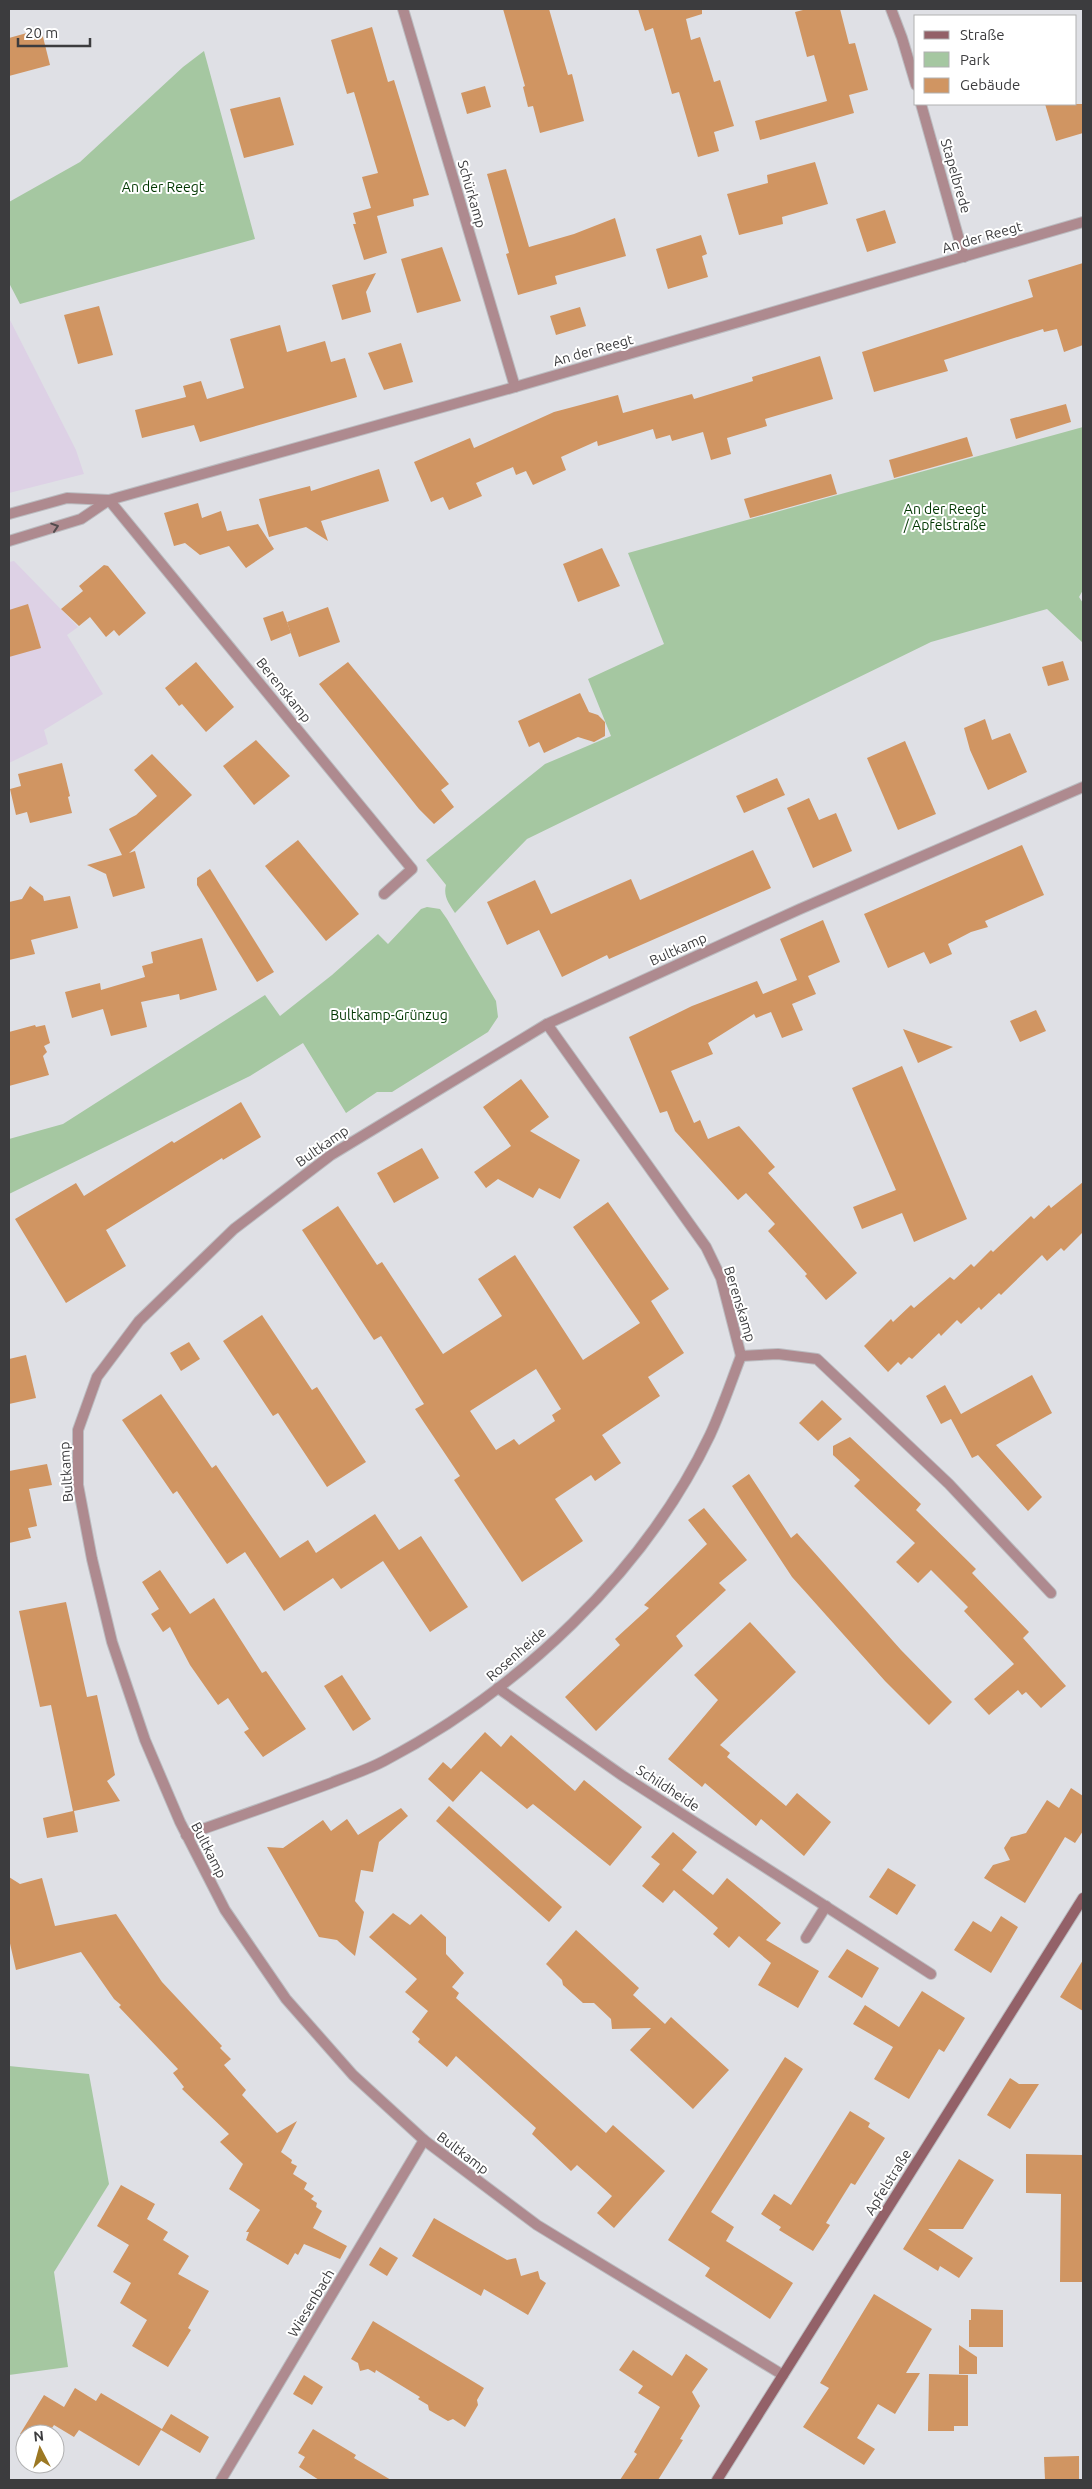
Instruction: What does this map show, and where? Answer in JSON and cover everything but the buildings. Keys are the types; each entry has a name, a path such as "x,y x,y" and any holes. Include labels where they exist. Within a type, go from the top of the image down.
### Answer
{"street":[{"name":"Schürkamp","path":"403,9 515,387"},
{"path":"891,9 914,78"},
{"name":"Stapelbrede","path":"921,105 964,257"},
{"name":"An der Reegt","path":"109,500 515,387 1083,222"},
{"path":"9,514 67,498 109,500"},
{"path":"9,541 81,518 109,500"},
{"name":"Berenskamp","path":"109,500 412,869 384,894"},
{"name":"Bultkamp","path":"783,2375 537,2225 424,2140 353,2075 286,1999 225,1910 186,1835 145,1740 112,1642 92,1559 78,1485 78,1430 97,1377 139,1321 234,1229 331,1155 547,1024 814,903 1083,787"},
{"name":"Berenskamp","path":"547,1024 706,1247 721,1278 741,1356 778,1354 817,1359 949,1484 1051,1593"},
{"name":"Rosenheide","path":"186,1835 312,1790 383,1761 439,1728 498,1688 538,1655 606,1590 657,1524 710,1436 741,1356"},
{"name":"Schildheide","path":"498,1688 623,1776 931,1974"},
{"name":"Apfelstraße","path":"717,2480 1083,1898"},
{"path":"806,1938 826,1906"},
{"name":"Wiesenbach","path":"221,2480 424,2140"}],"shaded area":[{"path":"9,318 76,450 84,474 9,493"},
{"path":"14,561 78,627 67,635 103,694 44,730 48,744 9,763 9,562"}],"green space":[{"name":"An der Reegt","path":"204,51 255,239 20,304 9,283 9,202 80,162 183,67"},
{"name":"An der Reegt / Apfelstraße","path":"1083,427 1083,590 1079,597 1083,603 1083,643 1047,609 931,642 527,839 455,913 446,896 446,885 426,860 545,764 611,736 588,679 664,644 628,553"},
{"name":"Bultkamp-Grünzug","path":"427,907 440,909 496,1001 498,1017 488,1032 392,1092 377,1092 346,1113 303,1043 250,1076 9,1194 9,1139 63,1124 265,995 280,1016 332,975 378,934 388,944 421,909"},
{"path":"9,2066 89,2074 109,2184 54,2272 68,2367 9,2375"}]}
